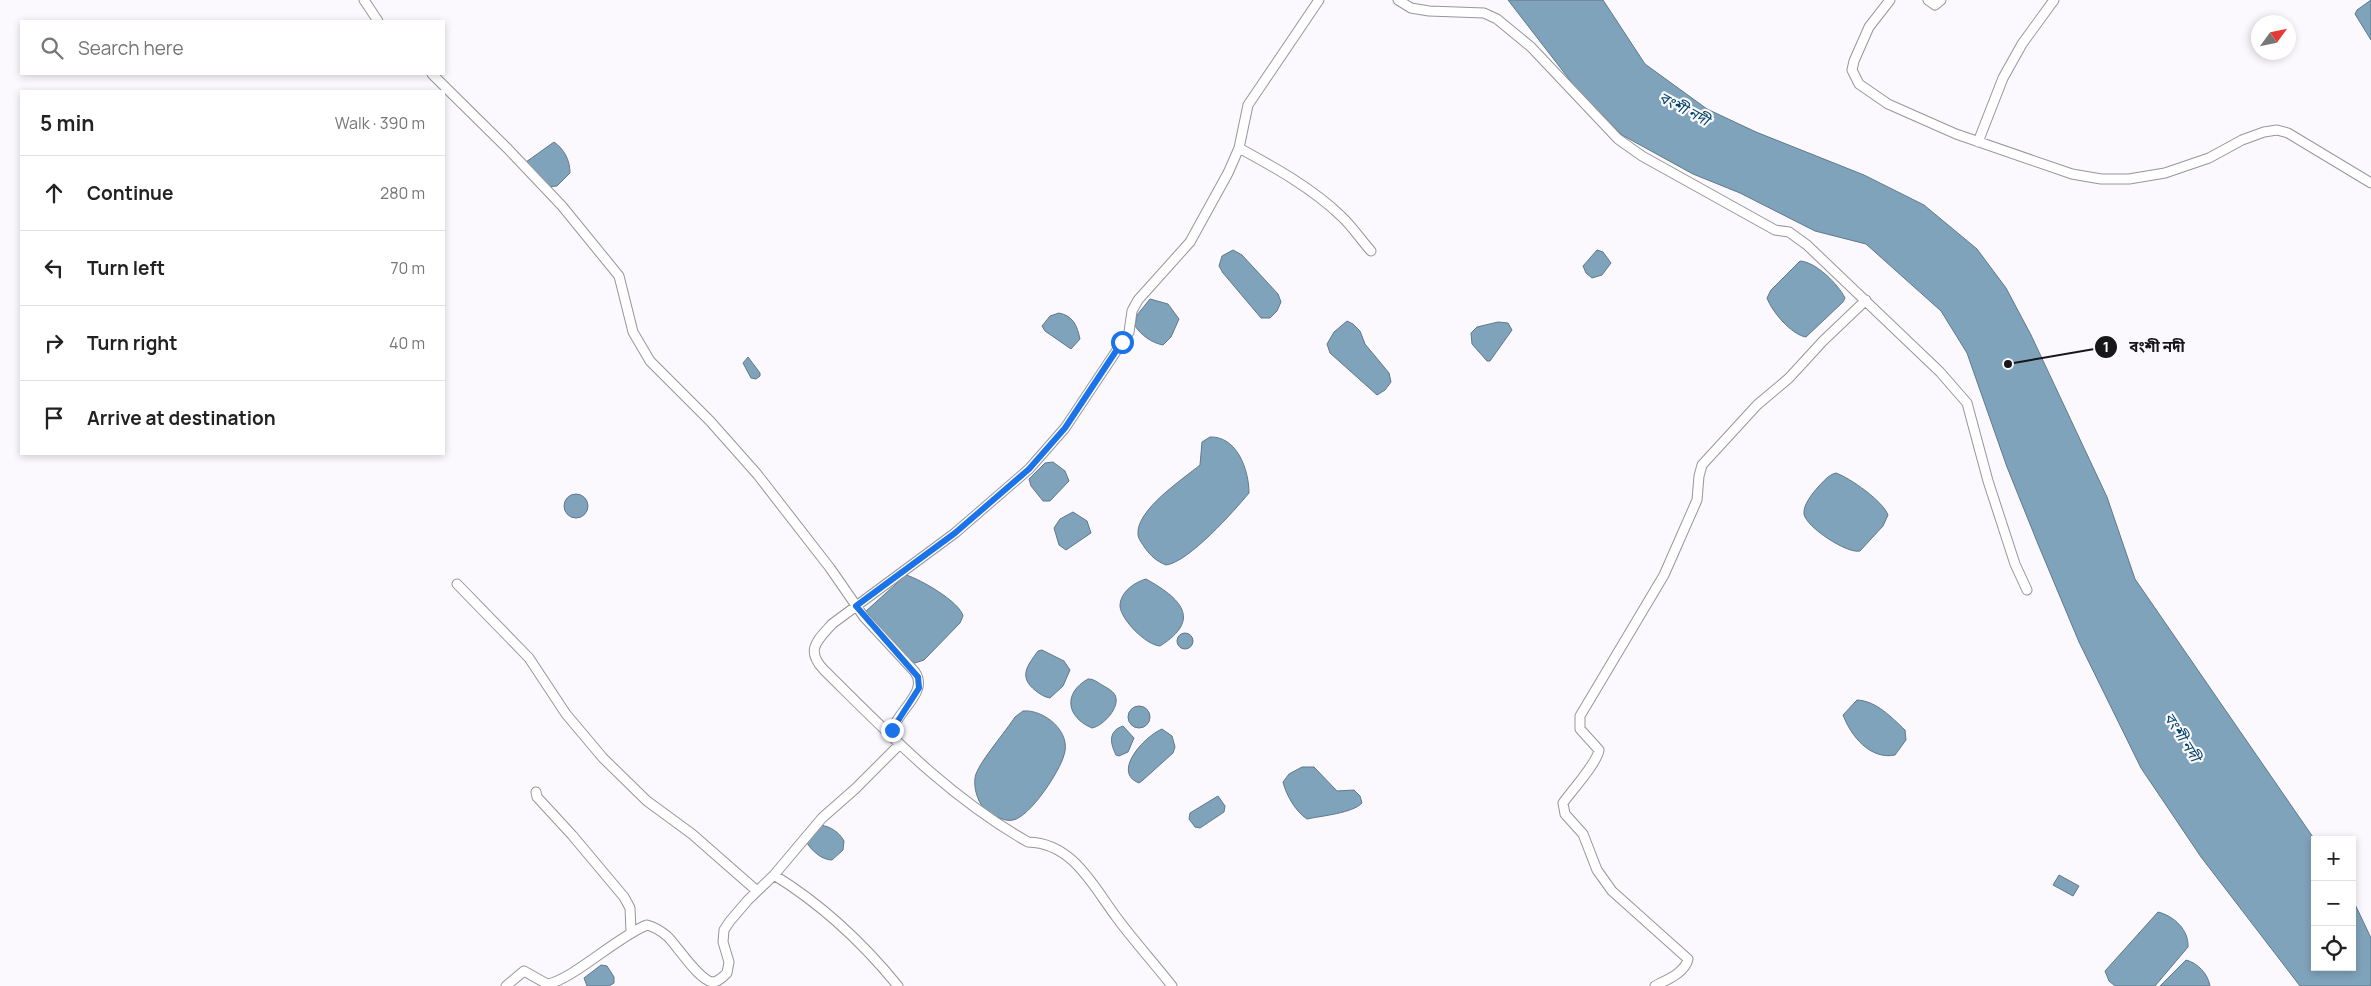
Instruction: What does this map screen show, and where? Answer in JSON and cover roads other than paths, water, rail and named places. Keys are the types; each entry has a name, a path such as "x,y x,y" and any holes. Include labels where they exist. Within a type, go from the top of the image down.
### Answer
{"street":[{"path":"364,0 377,20"},
{"path":"1172,986 1116,917 1086,874 1065,854 1043,844 1028,842 979,813 922,766 824,670 817,662 813,652 817,641 832,624 955,533 1029,469 1065,428 1129,332 1132,311 1138,300 1190,242 1228,174 1239,148 1248,105 1319,0"},
{"path":"1398,0 1411,8 1484,13 1497,19 1531,46 1618,139 1642,156 1775,230 1789,232 1807,245 1866,300 1940,372 1967,403 1988,481 2015,564 2027,590"},
{"path":"1890,0 1869,27 1854,61 1852,70 1858,84 1888,104 1956,134 2072,174 2101,179 2130,179 2165,173 2209,158 2242,140 2264,132 2278,130 2371,183"},
{"path":"1928,0 1935,5 1941,0"},
{"path":"1978,142 2004,78 2022,44 2054,0"},
{"path":"433,75 508,149 562,206 619,276 632,332 650,361 710,421 757,474 830,568 856,606 918,677 919,688 894,725 892,736"},
{"path":"1239,148 1305,187 1342,216 1370,251"},
{"path":"1655,986 1680,972 1688,959 1612,891 1597,870 1583,834 1565,814 1563,803 1581,777 1598,760 1599,750 1580,729 1580,716 1664,575 1697,500 1702,465 1757,405 1789,378 1822,341 1866,300"},
{"path":"457,584 529,658 566,714 603,758 647,801 692,834 757,891"},
{"path":"506,986 524,971 527,971 545,984 558,981 632,931 647,925 657,928 669,938 708,983 715,982 727,973 729,962 723,942 724,930 822,818 855,789 900,744"},
{"path":"536,792 537,797 624,897 630,908 632,931"},
{"path":"774,875 803,894 854,938 898,986"}],"water":[{"path":"1508,0 1603,0 1645,64 1707,109 1756,132 1864,175 1924,205 1977,249 2006,288 2031,335 2107,497 2135,579 2312,836 2311,971 2356,971 2356,906 2371,938 2371,986 2300,986 2201,857 2141,768 2079,642 2007,467 1967,353 1941,311 1866,244 1815,231 1740,193 1693,174 1622,135 1576,88"},
{"path":"2371,0 2371,40 2355,14 2357,10"},
{"path":"554,142 566,155 570,173 557,186 547,187 527,166 526,162"},
{"path":"1233,250 1242,255 1278,294 1281,302 1277,311 1270,318 1261,318 1219,266 1222,256"},
{"path":"1597,250 1603,252 1611,263 1602,275 1592,278 1586,273 1583,266"},
{"path":"1800,261 1819,269 1837,286 1845,298 1806,337 1795,332 1783,322 1773,310 1767,298 1771,290"},
{"path":"1150,299 1168,304 1179,319 1171,337 1163,345 1147,338 1135,326 1137,315"},
{"path":"1059,313 1068,316 1074,322 1077,329 1080,339 1071,349 1045,331 1042,326 1050,316"},
{"path":"1347,321 1360,331 1365,344 1389,373 1391,382 1385,390 1377,395 1330,353 1327,344 1334,332"},
{"path":"1498,322 1508,323 1512,330 1490,361 1487,361 1472,344 1471,333 1477,327"},
{"path":"748,357 760,373 760,376 756,379 751,378 743,363"},
{"path":"1210,437 1219,438 1227,442 1240,456 1247,474 1249,493 1198,546 1176,562 1166,565 1154,558 1141,543 1138,536 1139,525 1152,505 1200,465 1202,442"},
{"path":"1053,462 1065,471 1069,481 1050,501 1043,501 1031,486 1029,479 1045,463"},
{"path":"1836,473 1849,480 1880,503 1888,515 1883,526 1860,551 1854,551 1837,544 1812,526 1804,514 1806,503 1813,493 1826,478"},
{"path":"576,494 584,498 588,506 584,514 576,518 568,514 564,506 568,498"},
{"path":"1073,512 1087,521 1091,533 1066,550 1059,545 1054,528 1060,519"},
{"path":"906,575 929,586 947,598 955,604 963,616 960,623 924,660 915,663 908,659 870,618 866,611"},
{"path":"1146,579 1169,594 1177,601 1182,610 1181,627 1160,646 1154,645 1141,637 1129,625 1121,612 1121,601 1125,592"},
{"path":"1182,633 1188,633 1193,638 1191,647 1182,649 1177,644 1177,638"},
{"path":"1042,650 1064,661 1070,670 1063,686 1050,698 1030,686 1026,676 1026,671 1031,662 1038,651"},
{"path":"1088,679 1111,690 1116,700 1113,710 1106,720 1092,728 1077,718 1071,705 1074,691"},
{"path":"1857,700 1871,703 1878,707 1905,730 1906,740 1895,755 1877,754 1863,745 1851,731 1843,715"},
{"path":"1139,706 1147,709 1150,717 1147,725 1139,728 1131,725 1128,717 1131,709"},
{"path":"1023,711 1031,711 1047,718 1060,730 1064,738 1064,755 1051,782 1036,802 1020,817 1007,820 997,817 984,809 977,795 975,779 979,768 988,754 1015,717"},
{"path":"1123,726 1134,738 1128,752 1119,756 1114,751 1112,738 1115,731"},
{"path":"1162,729 1172,736 1175,747 1173,753 1139,783 1131,778 1128,771 1129,763 1140,746"},
{"path":"1302,767 1314,767 1337,791 1354,790 1360,796 1362,803 1344,812 1307,819 1292,803 1283,782 1289,774"},
{"path":"1218,796 1225,806 1224,812 1200,828 1195,827 1189,819 1190,813"},
{"path":"821,825 834,830 844,841 843,850 832,860 818,854 807,843"},
{"path":"2059,875 2079,886 2073,896 2053,885"},
{"path":"2158,912 2175,920 2186,935 2188,947 2155,986 2115,986 2109,981 2105,971"},
{"path":"2186,960 2202,970 2210,986 2160,986"},
{"path":"601,965 607,966 614,977 614,983 609,986 587,986 584,978"}],"place":[{"name":"বংশী নদী","path":"2008,364"}]}
